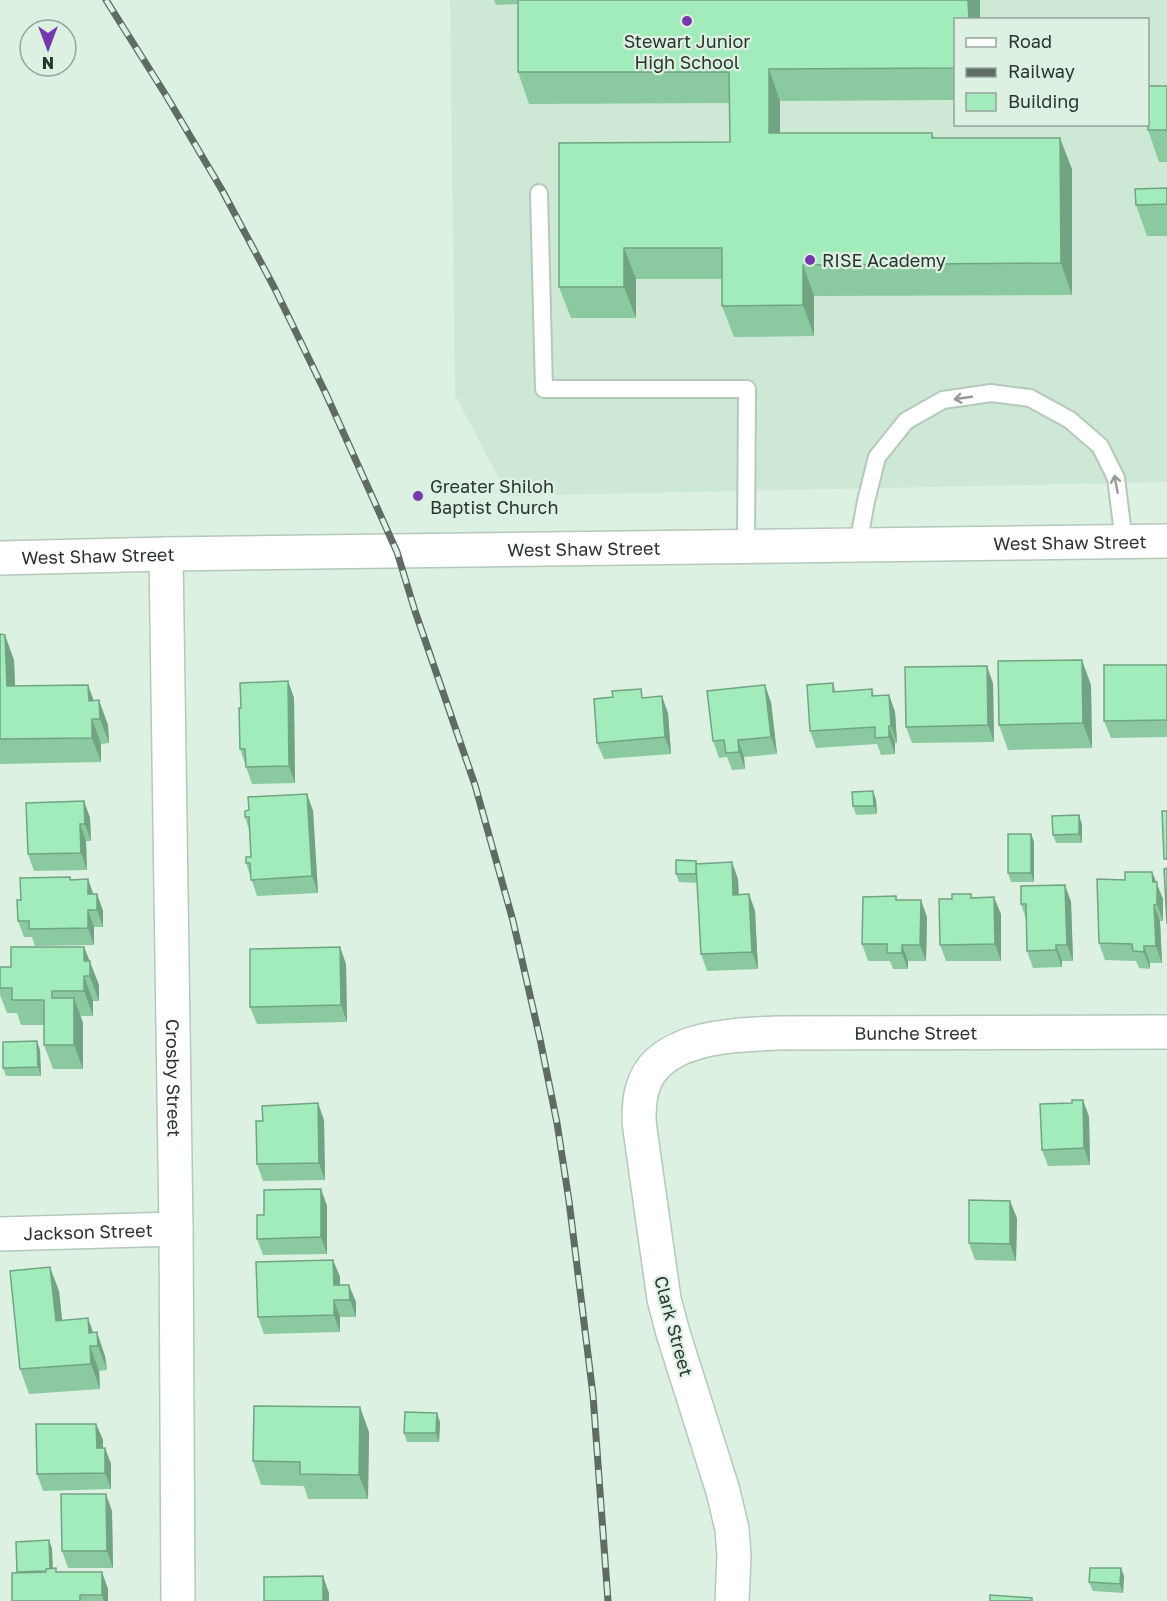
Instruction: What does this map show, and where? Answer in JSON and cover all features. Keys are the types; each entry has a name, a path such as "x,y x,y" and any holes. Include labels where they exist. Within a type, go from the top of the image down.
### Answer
{"street":[{"name":"West Shaw Street","path":"0,558 1167,541"},
{"name":"Crosby Street","path":"166,554 176,1229 178,1601"},
{"name":"Bunche Street","path":"669,1055 687,1045 708,1039 778,1033 1167,1032"},
{"name":"Clark Street","path":"669,1055 652,1069 642,1088 639,1122 664,1299 723,1491 732,1529 734,1556 732,1601"},
{"name":"Jackson Street","path":"0,1234 176,1229"}],"lane":[{"path":"539,193 544,389 747,389 746,547"},
{"path":"858,545 877,457 906,421 943,400 991,393 1030,398 1070,420 1100,446 1116,478 1124,542"}],"shaded area":[{"name":"RISE Academy","path":"450,0 1167,0 1167,482 508,496 455,395"}],"building":[{"path":"518,0 968,0 969,18 954,18 954,68 769,69 769,133 932,133 932,138 1060,138 1061,263 803,265 803,305 722,306 722,248 624,248 624,287 559,287 559,143 730,142 729,72 518,72"},
{"path":"1149,86 1167,86 1167,130 1148,130"},
{"path":"1167,188 1167,204 1136,205 1135,189"},
{"path":"0,634 5,635 7,686 88,685 89,701 99,700 100,719 92,719 92,738 0,739"},
{"path":"1082,660 1083,723 999,725 998,661"},
{"path":"1104,665 1167,665 1167,720 1104,721"},
{"path":"987,666 988,725 906,727 905,667"},
{"path":"288,681 289,766 246,767 245,749 240,749 240,683"},
{"path":"833,683 833,692 872,689 872,696 889,695 891,726 889,726 889,737 875,738 875,727 810,731 807,685"},
{"path":"765,685 771,737 738,740 739,752 726,753 724,740 713,741 707,691"},
{"path":"641,689 642,698 662,696 665,737 597,743 594,699 613,697 612,691"},
{"path":"873,791 874,806 853,806 852,792"},
{"path":"307,794 312,876 251,880 250,863 246,863 246,857 251,857 249,817 245,817 245,811 249,810 248,797"},
{"path":"84,801 85,824 80,824 81,853 28,854 26,803"},
{"path":"1162,811 1167,811 1167,859 1164,859"},
{"path":"1079,815 1079,834 1053,835 1052,816"},
{"path":"1008,834 1031,834 1031,873 1008,873"},
{"path":"676,860 696,861 696,874 676,874"},
{"path":"732,862 733,895 749,894 752,952 701,954 696,864"},
{"path":"1167,868 1167,924 1164,869"},
{"path":"1125,872 1152,872 1153,882 1157,882 1157,904 1154,905 1156,946 1144,946 1144,952 1133,951 1132,944 1099,943 1097,879 1125,880"},
{"path":"70,877 70,880 88,879 88,894 97,894 97,910 88,910 88,928 29,929 29,921 18,921 17,900 21,900 20,878"},
{"path":"1065,885 1067,945 1056,945 1056,950 1027,951 1026,904 1021,904 1021,886"},
{"path":"952,894 971,894 971,898 994,897 995,944 940,945 939,899 952,899"},
{"path":"896,896 896,900 921,900 920,945 902,945 902,953 887,953 887,944 862,944 863,897"},
{"path":"11,947 84,947 84,961 90,961 90,976 84,976 84,991 52,991 52,998 74,998 74,1045 44,1045 44,1000 12,1000 12,988 0,988 0,967 11,967"},
{"path":"340,947 341,1005 250,1007 250,949"},
{"path":"37,1041 38,1067 3,1068 3,1042"},
{"path":"1072,1100 1083,1100 1084,1148 1042,1150 1040,1104 1072,1103"},
{"path":"318,1103 319,1163 257,1164 256,1121 263,1121 262,1106"},
{"path":"321,1189 321,1237 257,1239 257,1215 264,1215 264,1190"},
{"path":"969,1200 1010,1201 1010,1244 969,1243"},
{"path":"333,1260 334,1285 349,1285 350,1300 334,1300 334,1315 258,1317 256,1262"},
{"path":"50,1267 56,1321 88,1318 89,1333 97,1332 98,1346 90,1346 91,1364 20,1369 10,1271"},
{"path":"254,1406 360,1407 359,1475 300,1474 300,1462 253,1461"},
{"path":"405,1412 437,1413 436,1433 404,1433"},
{"path":"36,1424 96,1424 97,1448 105,1448 105,1473 37,1474"},
{"path":"61,1494 106,1494 107,1551 62,1551"},
{"path":"49,1540 50,1569 17,1572 16,1542"},
{"path":"56,1568 56,1572 102,1572 102,1595 80,1595 80,1601 12,1601 12,1573 46,1572 46,1569"},
{"path":"1090,1568 1121,1568 1120,1584 1089,1582"},
{"path":"323,1576 323,1601 264,1601 264,1577"},
{"path":"990,1595 1032,1598 1032,1601 990,1601"}],"railway":[{"path":"106,0 222,190 274,287 326,394 397,552 475,785 513,921 557,1123 593,1395 608,1601"}],"place":[{"name":"Stewart Junior High School","path":"687,21"},
{"name":"RISE Academy","path":"810,260"},
{"name":"Greater Shiloh Baptist Church","path":"418,496"}]}
